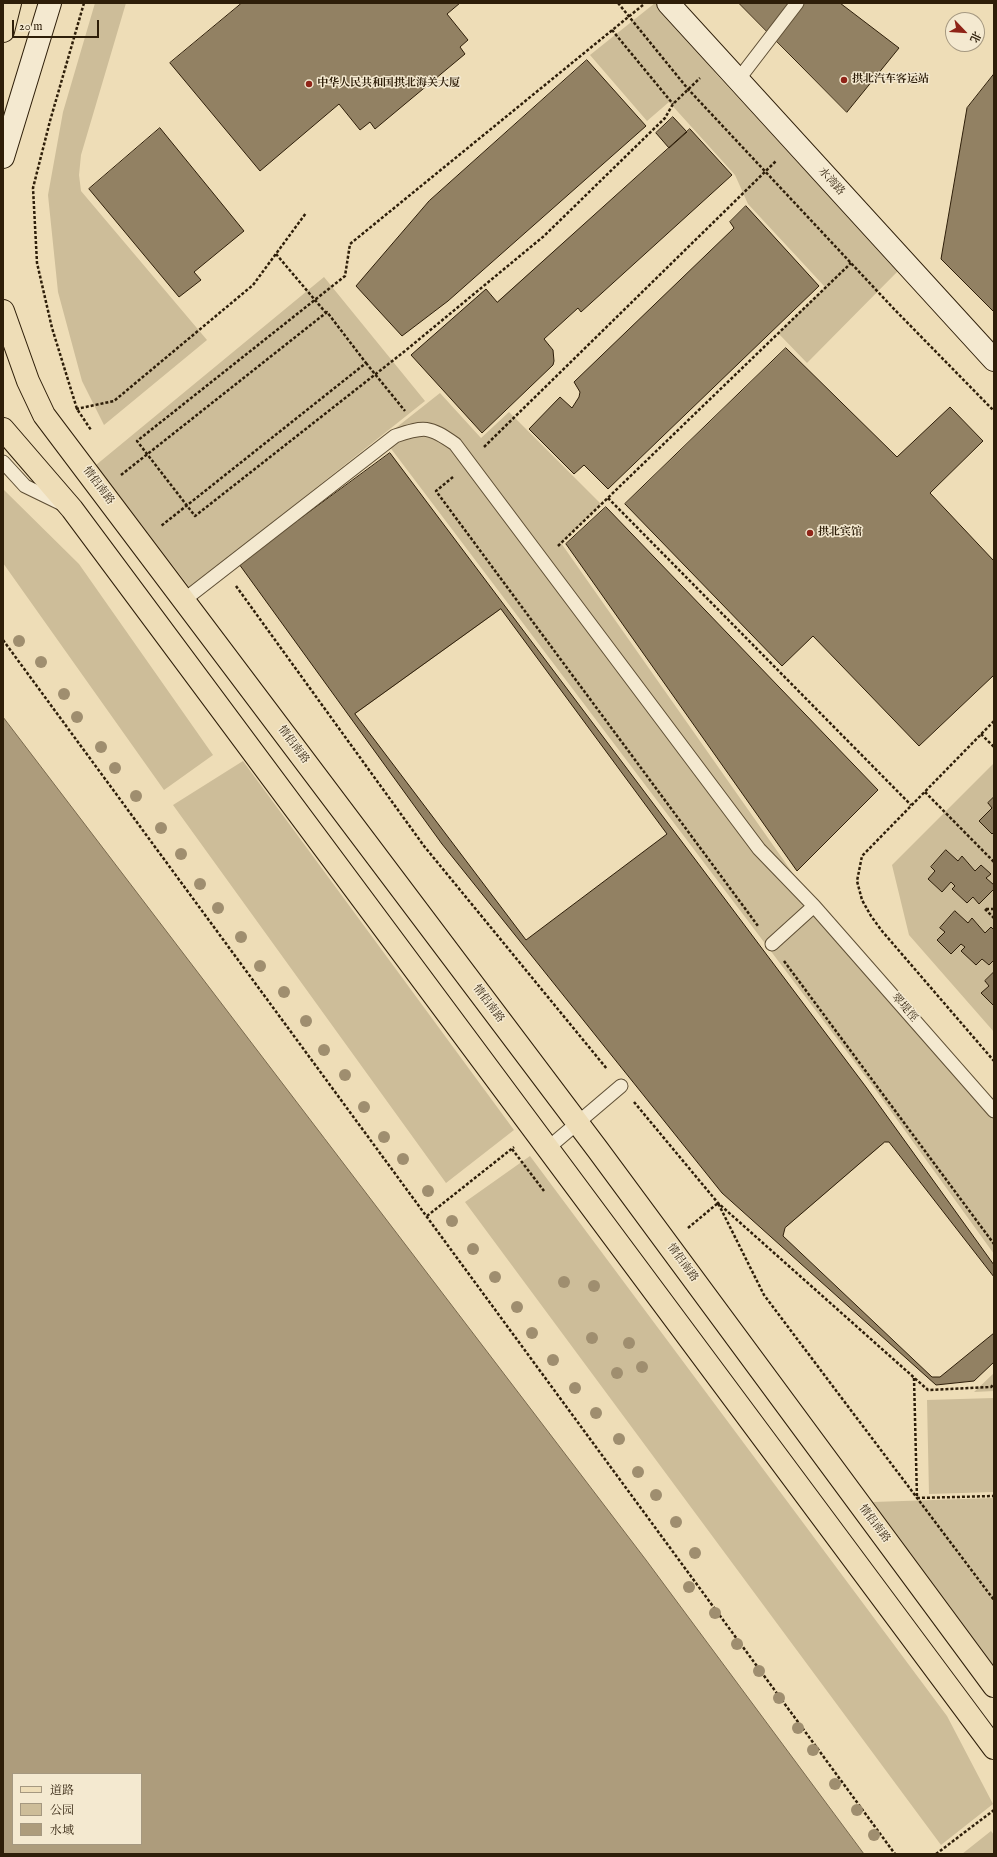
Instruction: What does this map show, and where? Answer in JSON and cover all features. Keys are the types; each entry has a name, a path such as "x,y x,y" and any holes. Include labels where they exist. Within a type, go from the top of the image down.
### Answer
{"main road":[{"path":"3,31 10,3"},
{"name":"情侣南路","path":"3,311 28,381 44,415 578,1123 994,1686"},
{"path":"3,429 72,509 994,1748"}],"street":[{"path":"3,157 50,3"},
{"name":"水湾路","path":"668,3 994,360"}],"lane":[{"path":"738,80 796,3"},
{"path":"184,600 395,436 419,428"},
{"name":"翠堤徑","path":"419,428 436,431 455,444 759,849 814,906 994,1111"},
{"path":"3,462 25,486 72,509"},
{"path":"772,944 814,906"},
{"path":"548,1148 621,1086"}],"path":[{"path":"84,3 50,121 33,188 37,263 52,328 77,409 94,435"},
{"path":"618,3 688,89 994,411"},
{"path":"645,3 350,244 345,276 137,441 195,516 375,374 544,236 665,118 673,104 688,89 700,78 723,64"},
{"path":"612,30 673,104"},
{"path":"796,144 766,171 468,463 436,492 994,1244"},
{"path":"44,415 114,401 253,285 306,213"},
{"path":"276,254 419,428"},
{"path":"543,560 852,263"},
{"path":"102,491 326,313"},
{"path":"140,543 366,363"},
{"path":"118,469 127,480"},
{"path":"608,498 911,805"},
{"path":"157,520 166,531"},
{"path":"224,569 424,846 718,1204 928,1390 991,1387 994,1384"},
{"path":"3,640 895,1854"},
{"path":"994,721 862,856 857,881 862,900 882,931 994,1061"},
{"path":"981,734 994,747"},
{"path":"925,792 994,862"},
{"path":"994,909 985,909 994,918"},
{"path":"427,1216 535,1131"},
{"path":"682,1223 686,1230 718,1204"},
{"path":"718,1204 764,1295 994,1600"},
{"path":"914,1378 917,1498"},
{"path":"917,1498 994,1496"},
{"path":"936,1854 994,1810"}],"green space":[{"path":"95,3 126,3 81,155 79,175 81,191 207,340 104,425 82,381 58,292 48,195 63,112"},
{"path":"655,3 658,3 717,75 898,271 807,363 778,333 825,287 748,204 735,175 669,102 647,121 590,55"},
{"path":"324,277 425,401 190,588 96,465"},
{"path":"440,393 481,438 509,412 601,504 561,543 794,875 994,1110 994,1254 872,1085 383,438"},
{"path":"3,489 79,564 213,755 164,790 3,563"},
{"path":"243,761 514,1130 446,1183 173,805"},
{"path":"994,763 994,1032 909,935 892,865"},
{"path":"530,1156 947,1716 993,1804 941,1845 465,1202"},
{"path":"994,1373 994,1391 974,1392"},
{"path":"994,1398 994,1492 929,1494 927,1400"},
{"path":"994,1498 994,1666 873,1502"},
{"path":"991,1831 994,1835 994,1854 962,1854"}],"water":[{"path":"3,717 646,1560 864,1854 3,1854"}],"building":[{"name":"中华人民共和国拱北海关大厦","path":"242,3 460,3 447,14 468,40 460,47 465,54 375,129 370,122 360,130 339,104 260,171 170,63"},
{"name":"拱北汽车客运站","path":"739,3 840,3 899,48 847,112"},
{"path":"587,60 646,126 448,301 402,336 356,286 429,201"},
{"path":"994,74 994,312 941,259 967,108"},
{"path":"673,117 687,132 669,148 656,133"},
{"path":"160,128 244,231 194,272 201,280 179,297 89,189"},
{"path":"690,129 732,175 581,312 578,308 544,339 553,350 553,365 482,433 411,355 486,289 497,302"},
{"path":"746,206 819,286 608,489 584,465 574,474 529,429 560,397 572,408 579,397 580,392 574,382 734,228 730,222"},
{"name":"拱北宾馆","path":"786,348 897,457 950,407 983,441 930,493 994,561 994,675 919,746 813,636 782,666 625,504"},
{"path":"390,453 866,1087 994,1265 994,1362 974,1381 936,1385 722,1193 442,844 239,564"},
{"path":"606,507 878,790 797,871 566,544"},
{"path":"501,609 667,834 526,940 355,714"},
{"path":"994,797 994,832 992,834 979,821 992,808 988,803"},
{"path":"946,850 958,861 962,856 975,871 981,865 991,874 986,878 994,885 994,889 979,904 973,897 967,903 952,889 955,886 951,882 942,892 928,879 935,871 931,867"},
{"path":"955,911 968,923 972,918 985,933 991,927 994,930 994,960 989,965 982,959 976,965 961,951 965,947 961,944 951,954 937,940 945,932 940,928"},
{"path":"994,972 994,1006 981,993 989,986 985,981"},
{"path":"885,1142 889,1142 994,1277 994,1333 940,1377 932,1377 783,1236 785,1228"}],"place":[{"name":"拱北汽车客运站","path":"844,80"},
{"name":"中华人民共和国拱北海关大厦","path":"309,84"},
{"name":"拱北宾馆","path":"810,533"}]}
